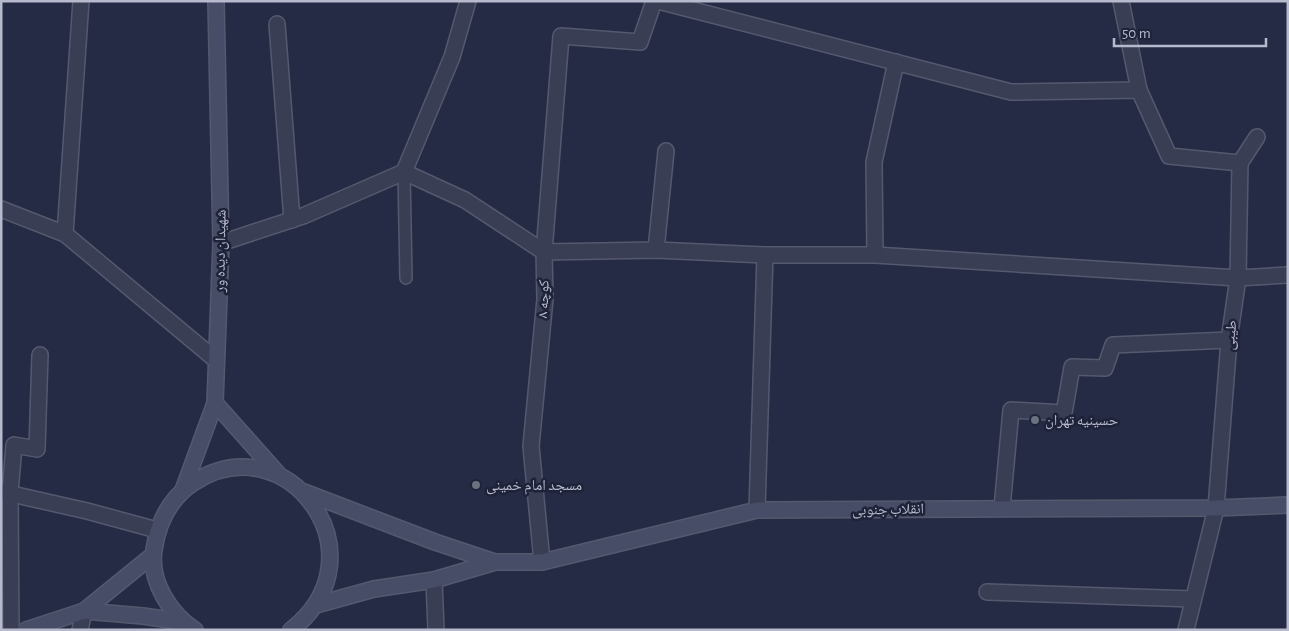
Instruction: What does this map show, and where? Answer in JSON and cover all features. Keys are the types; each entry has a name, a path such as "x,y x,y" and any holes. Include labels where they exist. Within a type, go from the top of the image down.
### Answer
{"main road":[{"name":"شهیدان دیده ور","path":"183,490 214,403 221,243 216,1"},
{"path":"214,403 280,476 301,491 318,510 327,533 331,558 327,582 316,605 302,624 291,630"},
{"path":"189,626 167,603 157,580 153,555 157,530 168,508 183,490 205,476 229,469 255,469 280,476"},
{"path":"301,491 435,542 495,562"},
{"name":"انقلاب جنوبی","path":"495,562 542,562 758,510 1216,508 1288,505"},
{"path":"26,630 84,611 153,555"},
{"path":"316,605 374,589 434,580 495,562"},
{"path":"84,611 143,616 189,626"}],"street":[{"path":"65,234 81,1"},
{"path":"221,243 292,220 404,172 452,57 468,1"},
{"path":"656,1 1011,92 1139,90"},
{"name":"کوچه ۸","path":"542,562 531,446 545,299 544,252 561,36 640,42 656,1"},
{"path":"1122,1 1139,90 1170,156 1240,163 1257,137"},
{"path":"277,24 292,220"},
{"path":"875,255 874,162 896,62"},
{"path":"656,250 666,151"},
{"name":"طیبی","path":"1186,630 1216,508 1229,340 1238,278 1240,163"},
{"path":"404,172 465,200 544,252 656,250 765,255 875,255 1238,278 1288,275"},
{"path":"1,209 65,234 216,360"},
{"path":"758,510 765,255"},
{"path":"1002,508 1011,410 1064,413 1072,367 1105,368 1112,345 1229,340"},
{"path":"11,630 6,492 14,445 38,449 40,355"},
{"path":"6,492 157,530"},
{"path":"434,580 436,630"},
{"path":"987,592 1193,599"},
{"path":"80,630 84,611"}],"lane":[{"path":"404,172 406,278"}],"place":[{"name":"حسینیه تهران","path":"1035,420"},
{"name":"مسجد امام خمینی","path":"476,485"}]}
